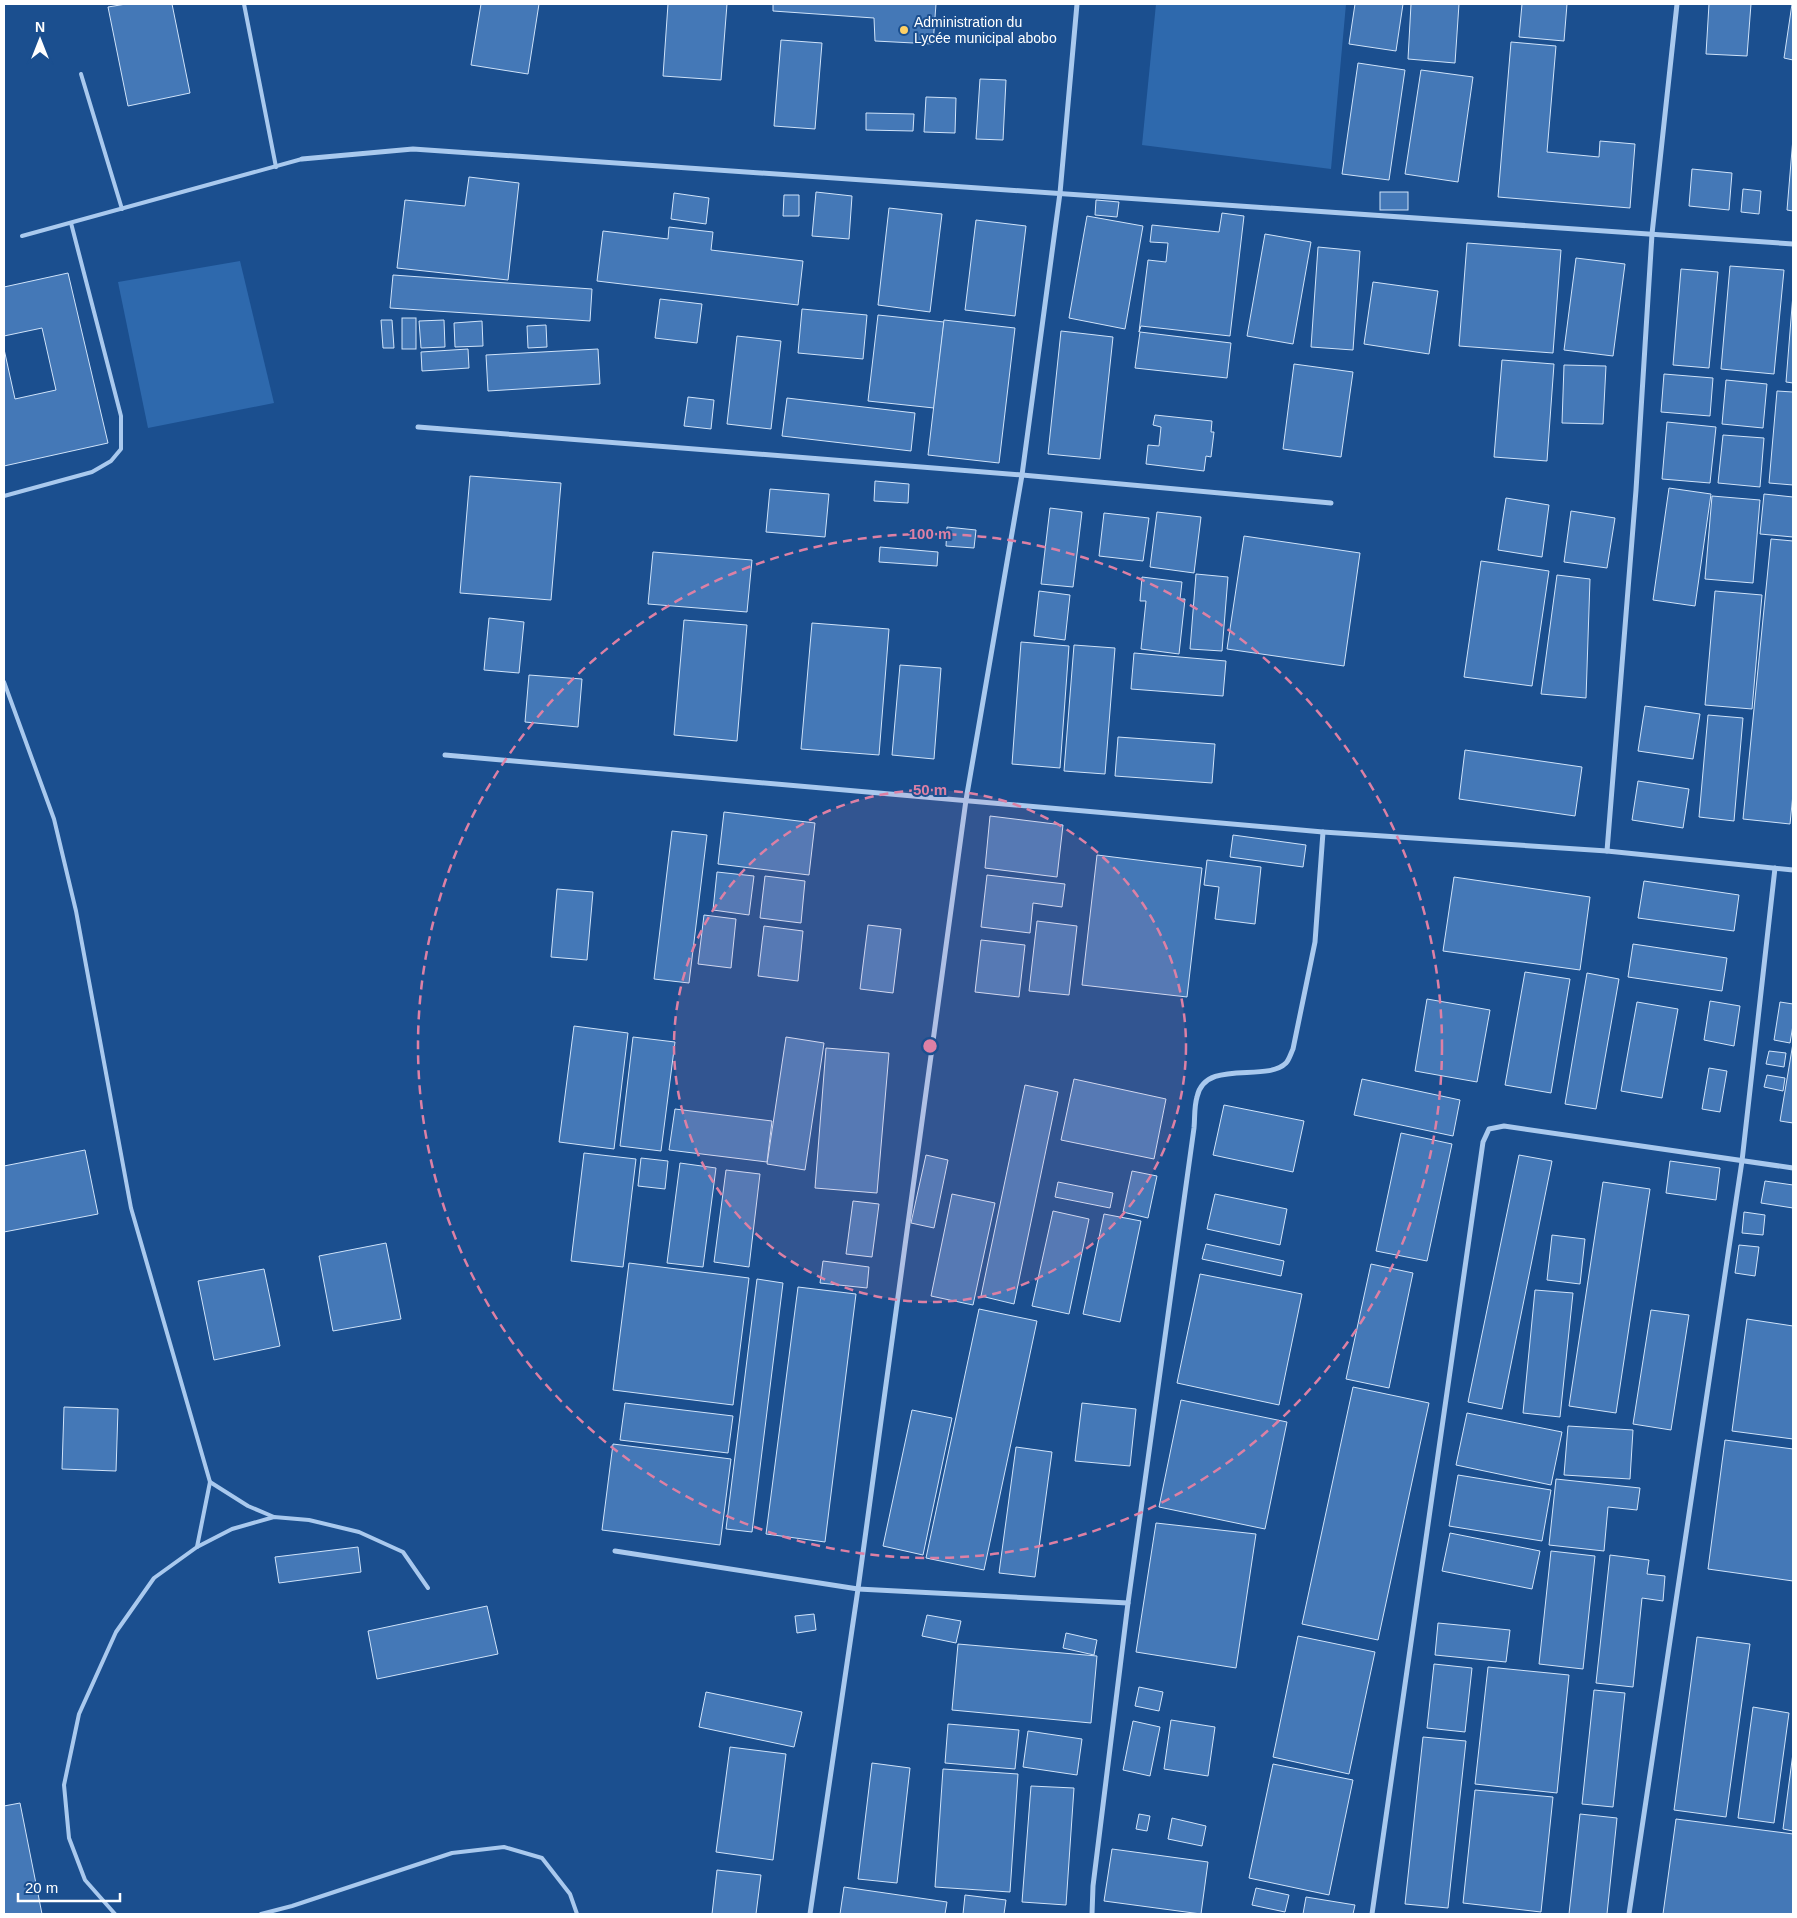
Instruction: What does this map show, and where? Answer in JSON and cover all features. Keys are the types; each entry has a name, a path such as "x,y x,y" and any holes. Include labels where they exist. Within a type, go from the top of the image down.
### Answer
{"street":[{"path":"810,1914 858,1589 966,800 1022,475 1060,193 1077,4"},
{"path":"1607,851 1636,490 1652,234 1677,4"},
{"path":"302,160 413,149 1793,244"},
{"path":"418,426 1022,475 1331,504"},
{"path":"445,755 1323,832 1607,851 1793,870"},
{"path":"1092,1914 1093,1886 1128,1603 1197,1095 1207,1080 1222,1074 1275,1069 1286,1063 1293,1050 1315,942 1323,832"},
{"path":"1629,1914 1742,1161 1775,868"},
{"path":"1372,1914 1483,1142 1489,1129 1504,1126 1793,1168"},
{"path":"615,1551 858,1589 1128,1603"}],"lane":[{"path":"244,4 276,167"},
{"path":"82,74 122,209"},
{"path":"22,236 302,160"},
{"path":"4,496 92,472 111,461 121,449 121,416 71,223"},
{"path":"4,682 54,819 76,911 131,1208 210,1482 196,1547"},
{"path":"210,1482 248,1506 274,1517 309,1520 359,1532 403,1552 428,1588"},
{"path":"115,1914 85,1880 69,1838 64,1785 79,1714 116,1632 154,1578 196,1547 232,1529 274,1517"},
{"path":"261,1914 292,1906 452,1853 504,1847 542,1858 570,1894 576,1914"}],"shaded area":[{"path":"1156,4 1346,4 1331,169 1142,145"},
{"path":"240,261 274,403 148,428 118,282"}],"building":[{"path":"126,4 172,4 190,93 128,106 108,7"},
{"path":"481,4 539,4 528,74 471,65"},
{"path":"668,4 727,4 721,80 663,76"},
{"name":"Administration du Lycée municipal abobo","path":"773,4 936,4 933,44 875,41 874,18 773,11"},
{"path":"1355,4 1403,4 1396,51 1349,44"},
{"path":"1411,4 1459,4 1455,63 1408,59"},
{"path":"1522,4 1567,4 1564,41 1519,37"},
{"path":"1709,4 1751,4 1747,56 1706,54"},
{"path":"1793,4 1793,60 1784,58"},
{"path":"781,40 822,43 815,129 774,126"},
{"path":"1511,42 1556,46 1547,152 1599,157 1600,141 1635,144 1630,208 1498,197"},
{"path":"1358,63 1405,70 1389,180 1342,174"},
{"path":"1421,70 1473,77 1458,182 1405,174"},
{"path":"980,79 1006,80 1003,140 976,139"},
{"path":"926,97 956,98 955,133 924,132"},
{"path":"866,113 914,114 913,131 866,130"},
{"path":"1793,138 1793,211 1787,210"},
{"path":"1692,169 1732,173 1729,210 1689,206"},
{"path":"469,177 519,183 508,280 397,268 405,200 465,206"},
{"path":"1743,189 1761,191 1759,214 1741,212"},
{"path":"816,192 852,196 849,239 812,236"},
{"path":"1380,192 1408,192 1408,210 1380,210"},
{"path":"674,193 709,198 706,224 671,219"},
{"path":"784,195 799,195 799,216 783,216"},
{"path":"1096,200 1119,202 1117,217 1095,215"},
{"path":"889,208 942,214 930,312 878,305"},
{"path":"1222,213 1244,216 1230,336 1141,326 1139,332 1148,260 1166,262 1168,243 1150,242 1152,225 1219,232"},
{"path":"1087,216 1143,226 1125,329 1069,318"},
{"path":"976,220 1026,226 1015,316 965,310"},
{"path":"669,227 713,232 711,250 803,261 798,305 597,281 603,231 668,239"},
{"path":"1265,234 1311,242 1293,344 1247,336"},
{"path":"1467,243 1561,250 1553,353 1459,346"},
{"path":"1318,247 1360,251 1353,350 1311,347"},
{"path":"1576,258 1625,264 1613,356 1564,350"},
{"path":"1730,266 1784,270 1774,374 1721,369"},
{"path":"1681,269 1718,272 1709,368 1673,365"},
{"path":"68,273 108,443 4,466 4,349 15,399 56,390 42,328 4,336 4,287"},
{"path":"393,275 592,289 590,321 390,308"},
{"path":"1373,282 1438,291 1429,354 1364,344"},
{"path":"1793,294 1793,383 1786,382"},
{"path":"660,299 702,304 697,343 655,338"},
{"path":"802,309 867,315 863,359 798,353"},
{"path":"878,315 944,322 934,408 868,401"},
{"path":"402,318 416,318 416,349 402,349"},
{"path":"381,320 392,320 394,348 383,348"},
{"path":"444,320 445,347 421,348 419,321"},
{"path":"944,320 1015,328 999,463 928,455"},
{"path":"482,321 483,346 455,347 454,323"},
{"path":"546,325 547,347 528,348 527,326"},
{"path":"1061,331 1113,337 1100,459 1048,454"},
{"path":"1140,332 1231,343 1227,378 1135,368"},
{"path":"737,336 781,341 771,429 727,424"},
{"path":"468,349 469,368 422,371 421,352"},
{"path":"598,349 600,384 488,391 486,355"},
{"path":"1502,360 1554,364 1547,461 1494,457"},
{"path":"1294,364 1353,372 1341,457 1283,449"},
{"path":"1564,365 1606,366 1603,424 1562,423"},
{"path":"1664,374 1713,378 1710,416 1661,412"},
{"path":"1726,380 1767,384 1763,428 1722,424"},
{"path":"1777,391 1793,392 1793,485 1769,483"},
{"path":"688,397 714,400 711,429 684,426"},
{"path":"787,398 915,413 911,451 782,436"},
{"path":"1155,415 1212,421 1211,432 1214,432 1211,457 1206,456 1204,471 1146,464 1148,445 1159,446 1161,427 1153,425"},
{"path":"1667,422 1716,427 1710,483 1662,479"},
{"path":"1723,435 1764,438 1760,487 1718,483"},
{"path":"470,476 561,483 551,600 460,593"},
{"path":"875,481 909,484 908,503 874,501"},
{"path":"1669,488 1711,494 1695,606 1653,600"},
{"path":"770,489 829,494 825,537 766,532"},
{"path":"1764,494 1793,497 1793,537 1760,534"},
{"path":"1712,496 1760,500 1753,583 1705,579"},
{"path":"1506,498 1549,505 1542,557 1498,550"},
{"path":"1050,508 1082,512 1073,587 1041,584"},
{"path":"1571,511 1615,518 1607,568 1564,562"},
{"path":"1157,512 1201,517 1194,573 1150,567"},
{"path":"1104,513 1149,518 1143,561 1099,556"},
{"path":"947,527 976,530 974,548 946,546"},
{"path":"1244,536 1360,553 1344,666 1227,649"},
{"path":"1771,539 1793,541 1793,794 1790,824 1743,819"},
{"path":"880,547 938,552 937,566 879,562"},
{"path":"653,552 752,560 747,612 648,604"},
{"path":"1481,561 1549,571 1532,686 1464,677"},
{"path":"1196,574 1228,577 1222,651 1190,649"},
{"path":"1557,575 1590,579 1586,698 1541,694"},
{"path":"1142,577 1182,582 1180,599 1185,599 1179,654 1141,649 1146,601 1140,601"},
{"path":"1039,591 1070,595 1065,640 1034,636"},
{"path":"1715,591 1762,595 1752,709 1705,705"},
{"path":"489,618 524,622 519,673 484,670"},
{"path":"684,620 747,625 737,741 674,735"},
{"path":"812,623 889,629 879,755 801,749"},
{"path":"1021,642 1069,646 1060,768 1012,764"},
{"path":"1074,645 1115,648 1105,774 1064,771"},
{"path":"1134,653 1226,661 1223,696 1131,689"},
{"path":"900,665 941,668 934,759 892,755"},
{"path":"529,675 582,679 578,727 525,722"},
{"path":"1645,706 1700,714 1693,759 1638,751"},
{"path":"1708,715 1743,718 1734,821 1699,817"},
{"path":"1118,737 1215,744 1212,783 1115,776"},
{"path":"1465,750 1582,767 1575,816 1459,799"},
{"path":"1638,781 1689,789 1683,828 1632,820"},
{"path":"724,812 815,823 809,875 718,864"},
{"path":"990,816 1063,825 1057,877 985,868"},
{"path":"672,831 707,835 689,983 654,979"},
{"path":"1233,835 1306,845 1303,867 1230,857"},
{"path":"1097,855 1202,868 1187,997 1082,985"},
{"path":"1207,860 1261,867 1255,924 1215,919 1219,887 1204,885"},
{"path":"717,872 754,876 749,915 713,910"},
{"path":"987,875 1065,884 1062,907 1033,903 1030,933 981,927"},
{"path":"765,876 805,881 801,923 760,918"},
{"path":"1454,877 1590,897 1580,970 1443,951"},
{"path":"1644,881 1739,895 1734,931 1638,918"},
{"path":"557,889 593,892 587,960 551,957"},
{"path":"704,915 736,919 731,968 698,964"},
{"path":"1037,921 1077,926 1069,995 1029,991"},
{"path":"868,925 901,929 893,993 860,989"},
{"path":"764,926 803,931 798,981 758,976"},
{"path":"981,940 1025,945 1019,997 975,992"},
{"path":"1633,944 1727,958 1722,991 1628,977"},
{"path":"1525,972 1570,979 1551,1093 1505,1085"},
{"path":"1587,973 1619,979 1596,1109 1565,1104"},
{"path":"1427,999 1490,1010 1477,1082 1415,1071"},
{"path":"1710,1001 1740,1006 1734,1046 1704,1040"},
{"path":"1637,1002 1678,1009 1662,1098 1621,1091"},
{"path":"1780,1002 1793,1004 1793,1025 1790,1043 1774,1040"},
{"path":"574,1026 628,1033 614,1149 559,1142"},
{"path":"633,1037 675,1042 661,1151 620,1146"},
{"path":"786,1037 824,1043 805,1170 767,1164"},
{"path":"1793,1043 1793,1123 1780,1121"},
{"path":"826,1048 889,1053 877,1193 815,1188"},
{"path":"1769,1051 1786,1053 1784,1067 1766,1064"},
{"path":"1709,1068 1727,1071 1720,1112 1702,1109"},
{"path":"1767,1075 1785,1078 1783,1091 1764,1087"},
{"path":"1074,1079 1166,1099 1154,1159 1061,1140"},
{"path":"1362,1079 1460,1100 1453,1136 1354,1115"},
{"path":"1025,1085 1058,1092 1014,1304 981,1296"},
{"path":"1224,1105 1304,1121 1293,1172 1213,1155"},
{"path":"675,1109 772,1121 767,1162 669,1150"},
{"path":"1401,1133 1452,1144 1427,1261 1376,1251"},
{"path":"85,1150 98,1214 4,1232 4,1166"},
{"path":"584,1153 636,1159 623,1267 571,1261"},
{"path":"926,1155 948,1160 934,1228 911,1223"},
{"path":"1519,1155 1552,1161 1502,1409 1468,1402"},
{"path":"641,1158 668,1161 665,1189 638,1186"},
{"path":"1670,1161 1720,1168 1716,1200 1666,1193"},
{"path":"680,1163 716,1168 703,1267 667,1263"},
{"path":"726,1170 760,1174 749,1267 714,1262"},
{"path":"1132,1171 1157,1176 1148,1218 1123,1212"},
{"path":"1765,1181 1793,1185 1793,1208 1761,1203"},
{"path":"1058,1182 1113,1193 1110,1208 1055,1197"},
{"path":"1603,1182 1650,1189 1616,1413 1569,1406"},
{"path":"952,1194 995,1203 973,1305 931,1296"},
{"path":"1215,1194 1287,1209 1280,1245 1207,1229"},
{"path":"853,1201 879,1204 872,1257 846,1254"},
{"path":"1053,1211 1089,1219 1069,1314 1032,1306"},
{"path":"1744,1212 1765,1215 1763,1235 1742,1233"},
{"path":"1104,1214 1141,1221 1120,1322 1083,1314"},
{"path":"1552,1235 1585,1239 1580,1284 1547,1280"},
{"path":"386,1243 401,1319 333,1331 319,1256"},
{"path":"1206,1244 1284,1261 1281,1276 1202,1259"},
{"path":"1739,1245 1759,1247 1755,1276 1735,1273"},
{"path":"823,1261 869,1267 867,1288 820,1283"},
{"path":"629,1263 749,1278 733,1405 613,1390"},
{"path":"1371,1264 1413,1273 1389,1388 1346,1379"},
{"path":"264,1269 280,1346 214,1360 198,1281"},
{"path":"1200,1274 1302,1294 1279,1405 1177,1383"},
{"path":"757,1279 783,1283 752,1532 726,1529"},
{"path":"798,1287 856,1294 825,1542 766,1534"},
{"path":"1535,1290 1573,1293 1560,1417 1523,1413"},
{"path":"979,1309 1037,1321 984,1570 926,1558"},
{"path":"1651,1310 1689,1315 1671,1430 1633,1424"},
{"path":"1747,1319 1793,1326 1793,1439 1732,1431"},
{"path":"1353,1387 1429,1403 1378,1640 1302,1624"},
{"path":"1181,1400 1287,1422 1265,1529 1159,1507"},
{"path":"625,1403 733,1416 728,1453 620,1440"},
{"path":"1082,1403 1136,1409 1130,1466 1075,1461"},
{"path":"64,1407 118,1409 116,1471 62,1469"},
{"path":"912,1410 952,1418 923,1555 883,1546"},
{"path":"1467,1413 1562,1432 1551,1485 1456,1465"},
{"path":"1568,1426 1633,1430 1630,1479 1564,1475"},
{"path":"1725,1440 1793,1449 1793,1581 1708,1569"},
{"path":"613,1444 731,1459 720,1545 602,1530"},
{"path":"1016,1447 1052,1452 1035,1577 999,1573"},
{"path":"1458,1475 1551,1490 1542,1541 1449,1526"},
{"path":"1556,1479 1640,1488 1637,1510 1608,1507 1604,1551 1549,1545"},
{"path":"1156,1523 1256,1534 1236,1668 1136,1652"},
{"path":"1450,1533 1540,1551 1532,1589 1442,1571"},
{"path":"358,1547 361,1572 279,1583 275,1557"},
{"path":"1551,1551 1595,1556 1583,1669 1539,1664"},
{"path":"1610,1555 1649,1560 1647,1574 1665,1576 1663,1601 1642,1598 1633,1687 1596,1683"},
{"path":"487,1606 498,1654 377,1679 368,1631"},
{"path":"814,1614 816,1630 797,1633 795,1616"},
{"path":"927,1615 961,1621 956,1643 922,1636"},
{"path":"1438,1623 1510,1630 1506,1662 1435,1655"},
{"path":"1066,1633 1097,1640 1094,1655 1063,1648"},
{"path":"1298,1636 1375,1652 1349,1774 1273,1757"},
{"path":"1697,1637 1750,1644 1726,1817 1674,1810"},
{"path":"958,1644 1097,1656 1091,1723 952,1710"},
{"path":"1434,1664 1472,1668 1465,1732 1427,1728"},
{"path":"1488,1667 1569,1675 1557,1793 1475,1784"},
{"path":"1139,1687 1163,1692 1159,1711 1135,1706"},
{"path":"1594,1690 1625,1693 1613,1807 1582,1804"},
{"path":"706,1692 802,1712 794,1747 699,1727"},
{"path":"1753,1707 1789,1713 1774,1823 1738,1818"},
{"path":"1171,1720 1215,1727 1208,1776 1164,1769"},
{"path":"1133,1721 1160,1727 1150,1776 1123,1770"},
{"path":"948,1724 1019,1730 1015,1769 945,1763"},
{"path":"1028,1731 1082,1739 1077,1775 1023,1767"},
{"path":"1423,1737 1466,1741 1448,1908 1405,1904"},
{"path":"730,1747 786,1754 773,1860 716,1852"},
{"path":"1793,1753 1793,1831 1783,1829"},
{"path":"872,1763 910,1768 897,1883 858,1879"},
{"path":"1273,1764 1353,1780 1329,1895 1249,1878"},
{"path":"943,1769 1018,1774 1010,1892 935,1887"},
{"path":"1031,1786 1074,1788 1066,1905 1022,1902"},
{"path":"1475,1790 1553,1797 1541,1912 1463,1903"},
{"path":"20,1803 42,1914 4,1914 4,1806"},
{"path":"1139,1814 1150,1816 1147,1831 1136,1829"},
{"path":"1580,1814 1617,1818 1607,1914 1569,1914"},
{"path":"1172,1818 1206,1826 1202,1846 1168,1839"},
{"path":"1676,1819 1793,1834 1793,1914 1663,1914"},
{"path":"1112,1849 1208,1862 1201,1914 1104,1901"},
{"path":"717,1870 761,1875 756,1914 712,1914"},
{"path":"844,1887 947,1902 945,1914 840,1914"},
{"path":"1256,1888 1289,1895 1285,1912 1252,1905"},
{"path":"965,1895 1006,1900 1004,1914 963,1914"},
{"path":"1306,1897 1355,1905 1353,1914 1303,1914"}],"place":[{"name":"Administration du Lycée municipal abobo","path":"904,30"}]}
